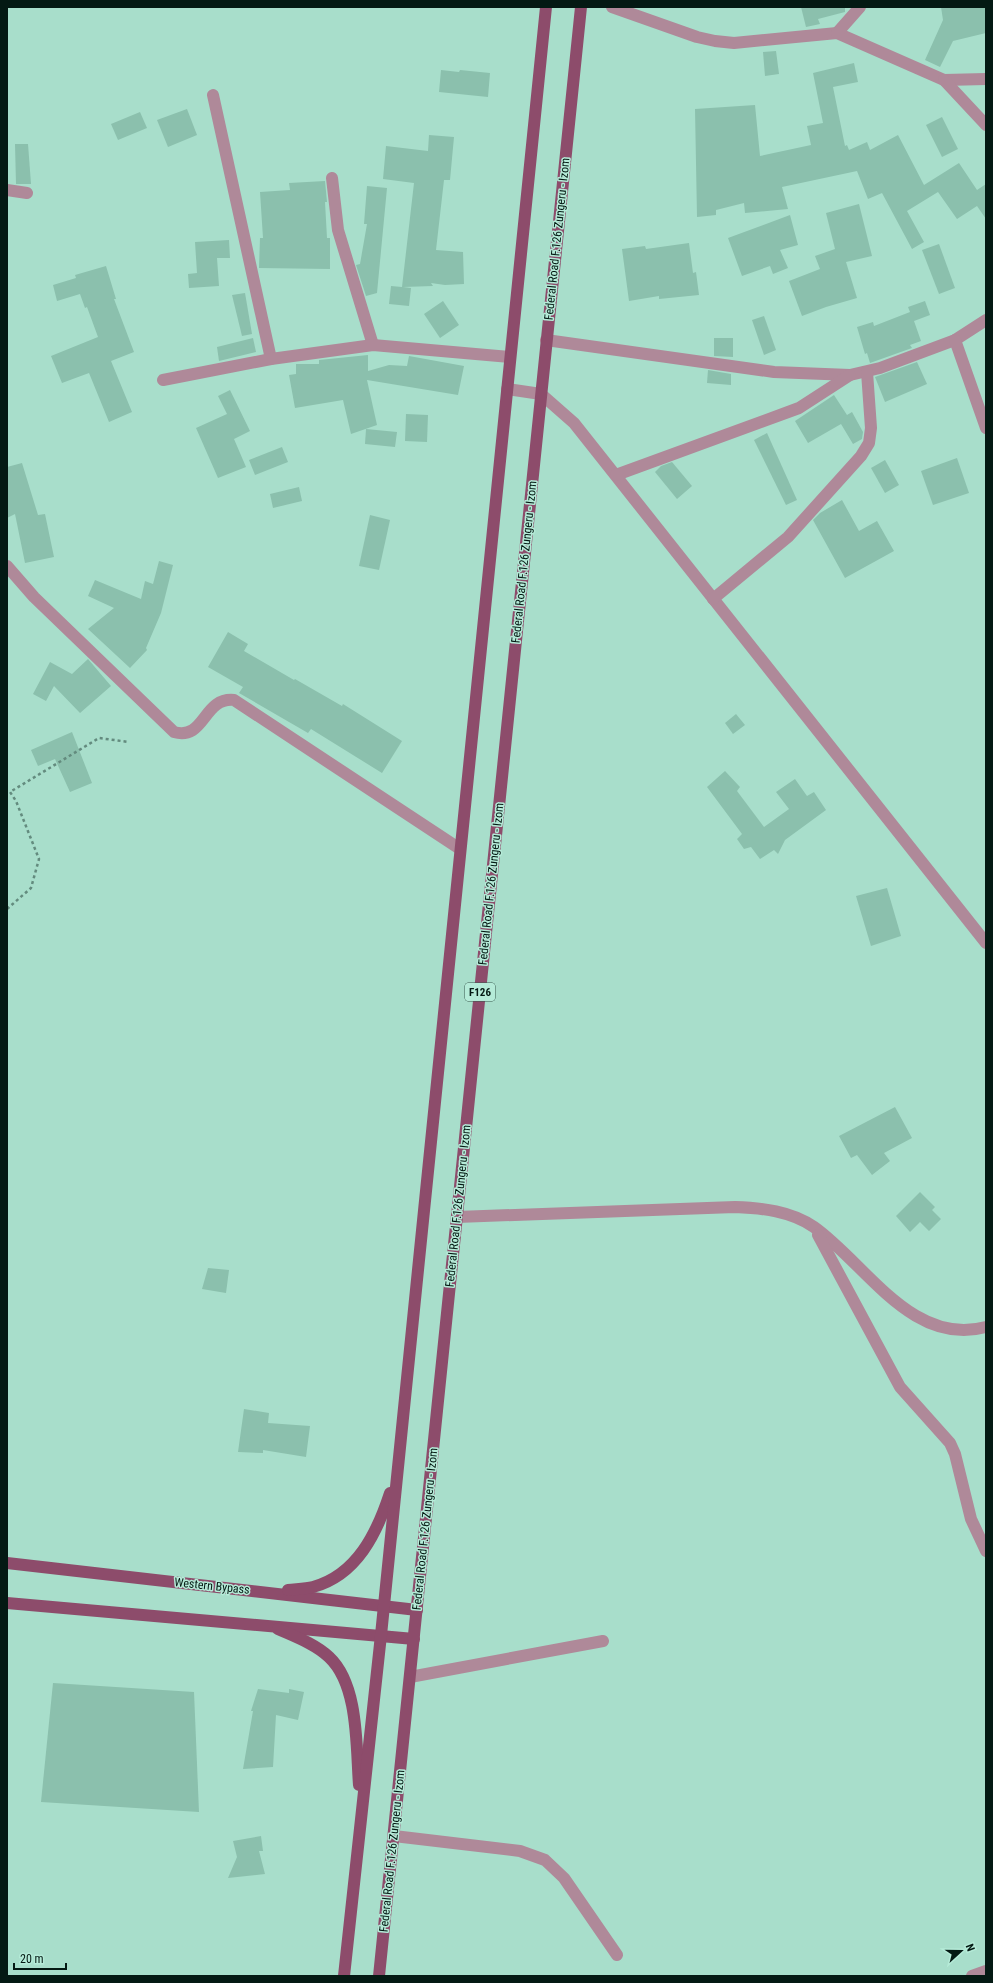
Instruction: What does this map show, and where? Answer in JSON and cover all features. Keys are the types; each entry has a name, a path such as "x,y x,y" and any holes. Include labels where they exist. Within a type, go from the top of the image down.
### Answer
{"main road":[{"path":"344,1976 381,1635 546,7"},
{"name":"Federal Road F.126 Zungeru - Izom","path":"379,1976 581,7"},
{"path":"271,1592 313,1587 332,1579 350,1566 368,1545 380,1522 397,1470"},
{"name":"Western Bypass","path":"7,1563 271,1592 417,1610"},
{"path":"7,1603 270,1625 414,1639"},
{"path":"270,1625 309,1643 329,1657 343,1674 352,1697 362,1813"}],"street":[{"path":"612,7 697,37 715,41 734,43 837,33 944,80 986,125"},
{"path":"837,33 860,7"},
{"path":"944,80 986,79"},
{"path":"213,95 271,359"},
{"path":"332,178 338,230 374,345"},
{"path":"7,190 27,193"},
{"path":"546,340 774,372 850,376 867,372 955,340 986,320"},
{"path":"955,340 986,428"},
{"path":"163,380 271,359 374,345 510,357"},
{"path":"713,599 788,537 861,456 869,443 872,428 867,372"},
{"path":"616,476 799,408 850,376"},
{"path":"507,390 541,394 574,423 986,944"},
{"path":"7,566 34,597 174,732 181,734 194,730 217,703 224,699 234,700 460,850"},
{"path":"457,1217 735,1207 764,1208 789,1215 814,1227 908,1312 929,1324 955,1329 986,1327"},
{"path":"814,1227 900,1388 950,1443 955,1454 971,1519 986,1551"},
{"path":"410,1677 603,1641"},
{"path":"394,1836 520,1851 545,1860 564,1878 616,1955"},
{"path":"972,1976 986,1971"}],"path":[{"path":"7,909 31,888 39,859 16,801 10,792 99,738 128,742"}],"building":[{"path":"801,7 845,7 845,12 818,19 820,24 806,27"},
{"path":"941,7 986,7 986,33 953,41 940,67 925,60 943,20"},
{"path":"776,51 779,74 765,76 763,52"},
{"path":"854,63 858,82 833,87 845,146 847,145 849,150 867,142 870,150 898,135 924,185 959,163 977,190 986,184 986,219 977,206 957,219 938,192 907,211 924,242 912,249 882,193 868,199 857,171 782,187 788,209 745,213 744,203 716,210 716,215 697,217 695,109 755,105 760,156 811,145 807,126 823,123 813,73"},
{"path":"441,70 490,73 488,97 439,92"},
{"path":"187,109 197,135 168,147 157,120"},
{"path":"140,112 147,128 118,140 111,124"},
{"path":"942,117 958,149 942,157 926,125"},
{"path":"429,135 454,137 450,180 444,180 436,250 463,252 464,284 445,285 431,283 433,286 403,287 411,288 409,306 389,304 391,286 402,287 414,183 383,179 386,146 428,151"},
{"path":"15,144 28,144 31,184 16,184"},
{"path":"325,181 327,202 325,202 327,238 330,238 330,269 259,268 260,238 263,238 260,192 290,190 289,183"},
{"path":"367,186 387,188 377,293 366,296 356,265 360,264 367,224 364,224"},
{"path":"859,204 872,256 846,262 857,298 802,316 789,281 820,269 815,256 835,249 826,213"},
{"path":"790,215 798,245 780,250 788,268 773,274 770,266 742,276 728,238"},
{"path":"229,240 230,258 217,258 219,286 189,288 188,274 197,273 195,242"},
{"path":"689,243 693,273 696,272 699,295 659,299 659,296 629,301 622,249 645,246 646,249"},
{"path":"939,244 955,288 939,294 922,250"},
{"path":"106,266 116,299 114,299 134,352 111,361 132,412 109,422 89,373 62,383 51,356 98,337 87,307 85,308 80,294 57,301 53,285 76,278 75,275"},
{"path":"245,293 252,334 242,336 232,295"},
{"path":"443,301 459,325 440,338 424,314"},
{"path":"925,301 930,315 914,321 921,341 910,345 912,348 870,363 867,353 865,354 857,327 873,322 874,326 910,312 908,307"},
{"path":"764,316 776,350 764,355 752,320"},
{"path":"253,338 256,352 219,361 217,347"},
{"path":"714,338 733,338 733,357 714,356"},
{"path":"368,355 368,371 389,365 407,366 409,356 464,366 458,395 367,380 377,425 351,434 343,400 295,408 289,375 296,374 296,364 319,364 319,360"},
{"path":"917,362 927,384 885,402 875,377"},
{"path":"708,370 731,374 731,385 707,383"},
{"path":"230,390 250,431 234,439 246,467 218,478 196,428 227,414 218,396"},
{"path":"834,395 847,415 852,412 863,432 862,439 853,444 841,424 808,443 795,421"},
{"path":"406,414 428,415 427,442 405,441"},
{"path":"366,429 397,432 395,447 365,444"},
{"path":"767,433 797,500 786,505 754,440"},
{"path":"282,447 288,462 255,475 249,460"},
{"path":"957,458 969,493 933,505 921,471"},
{"path":"885,460 899,485 885,493 871,468"},
{"path":"672,462 692,486 677,499 655,472 661,466"},
{"path":"22,463 38,515 45,514 54,557 25,563 15,514 7,518 7,467"},
{"path":"299,487 302,501 273,508 270,494"},
{"path":"842,500 859,531 877,521 894,551 845,578 813,520 820,513"},
{"path":"370,515 390,520 379,570 359,566"},
{"path":"159,561 173,565 161,613 146,648 147,650 130,668 88,629 114,608 88,596 95,580 141,599 145,581 153,584"},
{"path":"228,632 248,644 244,651 342,706 343,704 402,741 382,773 311,729 308,733 239,693 243,687 208,667"},
{"path":"88,659 111,686 80,713 54,686 46,701 33,694 50,662 72,674"},
{"path":"736,714 745,725 733,734 725,723"},
{"path":"72,732 92,783 70,792 55,759 38,766 31,750"},
{"path":"725,771 740,787 737,791 764,827 789,809 776,792 795,779 807,796 814,792 826,810 785,840 778,854 774,850 760,859 751,847 744,849 737,839 742,834 707,787"},
{"path":"887,888 901,936 871,946 856,896"},
{"path":"895,1107 912,1138 884,1153 890,1161 872,1175 857,1155 851,1158 839,1136"},
{"path":"920,1192 935,1207 932,1210 941,1219 929,1231 920,1222 910,1232 896,1216"},
{"path":"208,1268 229,1270 226,1293 202,1289"},
{"path":"244,1409 269,1413 268,1423 310,1426 306,1457 263,1450 263,1453 238,1452"},
{"path":"53,1683 194,1692 199,1812 41,1802"},
{"path":"258,1689 289,1693 289,1689 304,1692 298,1720 276,1715 273,1767 243,1769 253,1711 251,1711"},
{"path":"261,1836 263,1851 259,1851 265,1874 228,1878 237,1857 233,1841"}]}
